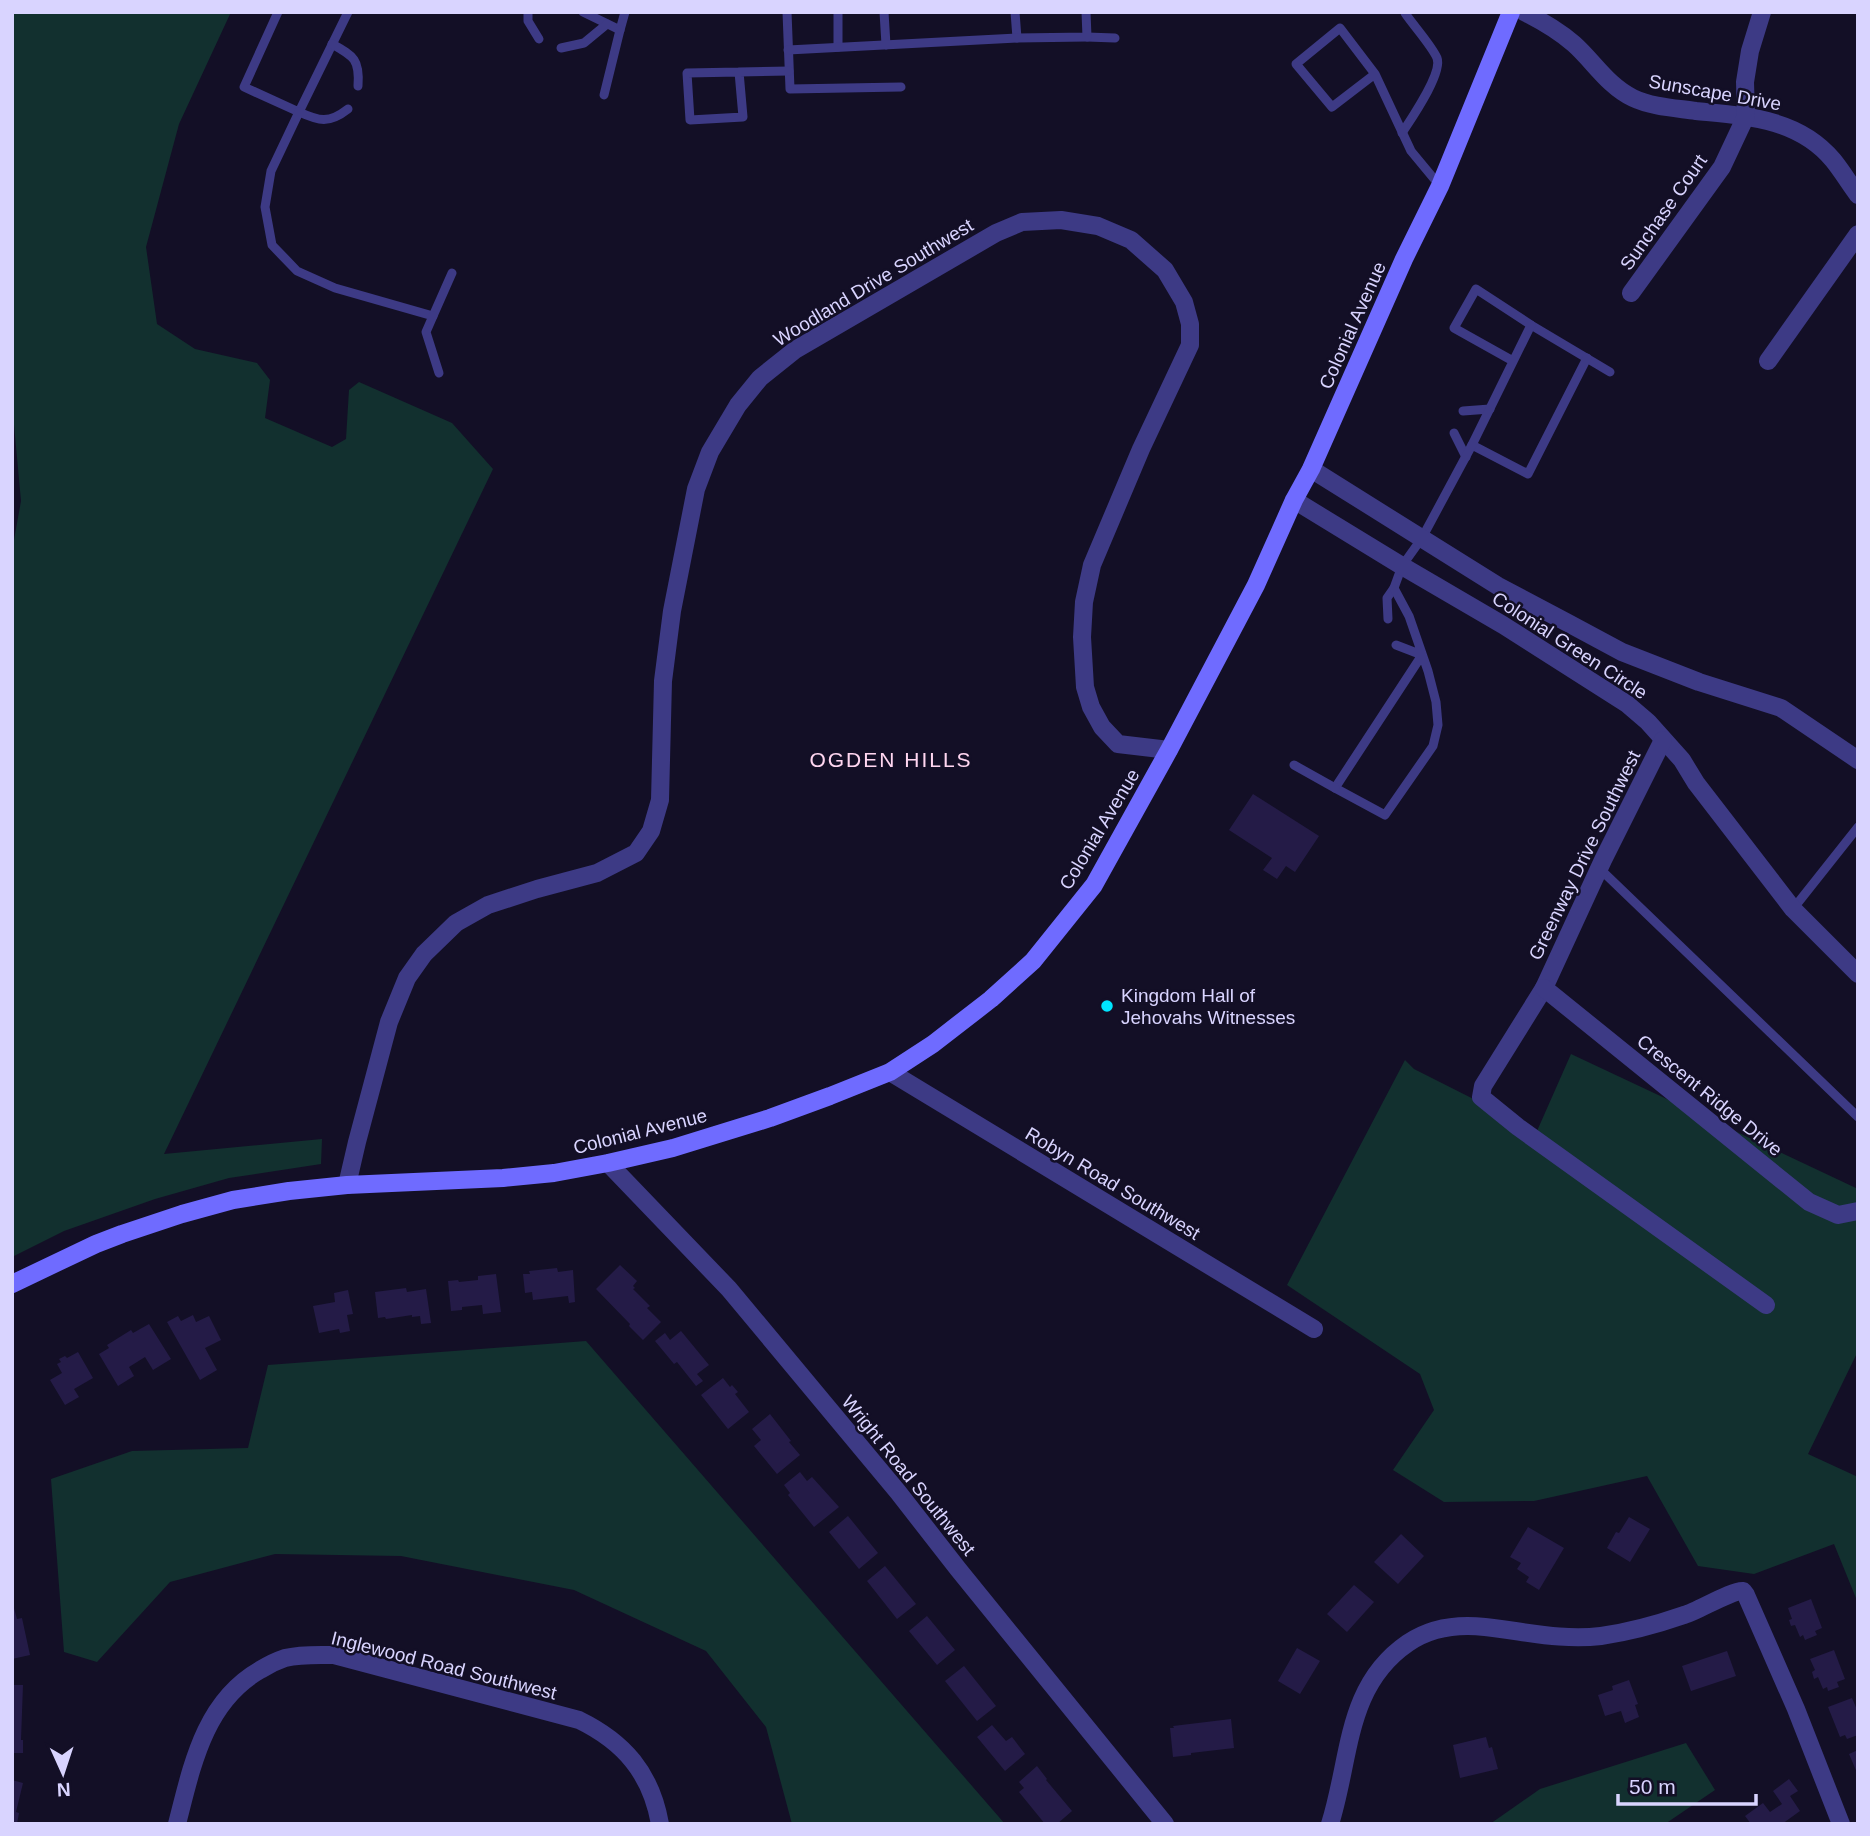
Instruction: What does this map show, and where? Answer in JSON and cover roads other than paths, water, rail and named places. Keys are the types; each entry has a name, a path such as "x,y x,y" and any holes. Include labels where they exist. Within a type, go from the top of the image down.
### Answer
{"main road":[{"name":"Colonial Avenue","path":"12,1284 96,1244 154,1223 233,1200 347,1185 554,1173 673,1148 770,1118 890,1072 933,1044 991,999 1033,961 1094,885 1256,585 1311,469 1404,259 1440,186 1511,12"}],"street":[{"name":"Sunscape Drive","path":"1524,12 1549,24 1575,45 1612,84 1641,102 1746,116 1777,122 1799,132 1832,159 1858,195"},
{"path":"1746,116 1745,82 1750,51 1762,12"},
{"name":"Sunchase Court","path":"1631,293 1722,167 1746,116"},
{"name":"Woodland Drive Southwest","path":"347,1185 389,1022 407,978 424,954 456,923 488,905 597,873 636,853 651,831 660,800 663,681 672,611 696,489 710,452 738,405 760,378 795,350 996,233 1022,222 1061,220 1098,226 1131,240 1165,270 1184,302 1190,324 1190,345 1141,449 1092,565 1084,602 1082,637 1085,687 1091,707 1102,727 1118,744 1169,750"},
{"path":"1768,362 1852,257 1858,234"},
{"name":"Colonial Green Circle","path":"1311,469 1498,586 1622,652 1781,708 1858,760"},
{"name":"Colonial Green Circle","path":"1294,500 1503,625 1627,704 1648,722 1682,760 1696,783 1793,909 1858,974"},
{"name":"Greenway Drive Southwest","path":"1662,740 1544,988 1483,1086 1480,1097 1518,1128 1766,1305"},
{"name":"Crescent Ridge Drive","path":"1544,988 1809,1202 1838,1215 1858,1211"},
{"name":"Robyn Road Southwest","path":"890,1072 1314,1329"},
{"name":"Wright Road Southwest","path":"608,1163 729,1289 898,1492 1165,1824"},
{"path":"1330,1824 1355,1718 1367,1686 1396,1651 1416,1638 1458,1626 1484,1626 1564,1638 1614,1634 1684,1616 1737,1591 1743,1591 1746,1595 1796,1709 1841,1824"},
{"name":"Inglewood Road Southwest","path":"177,1824 194,1760 217,1709 233,1690 251,1675 285,1658 309,1655 334,1656 579,1720 600,1730 631,1758 646,1781 660,1824"}],"lane":[{"path":"278,12 244,87 317,120 337,118 348,109"},
{"path":"348,12 271,171 265,207 272,245 297,271 335,288 433,316"},
{"path":"528,12 528,21 539,39"},
{"path":"583,12 621,30"},
{"path":"604,95 625,12"},
{"path":"787,12 790,89 901,87"},
{"path":"838,12 838,47"},
{"path":"884,12 887,45"},
{"path":"1015,12 1017,38"},
{"path":"1086,12 1087,37"},
{"path":"1402,133 1421,103 1439,66 1437,57 1405,13"},
{"path":"561,48 584,43 607,24"},
{"path":"1375,74 1332,107 1296,64 1340,29 1375,74 1410,151 1440,186"},
{"path":"788,50 1017,38 1115,38"},
{"path":"332,44 352,54 359,69 358,86"},
{"path":"739,72 743,117 690,120 687,73 789,71"},
{"path":"439,373 426,332 452,273"},
{"path":"1513,361 1454,328 1476,289 1610,372"},
{"path":"1388,619 1387,598 1402,566 1422,538 1466,457 1531,325"},
{"path":"1472,444 1528,474 1587,358"},
{"path":"1463,411 1490,409"},
{"path":"1454,433 1466,457"},
{"path":"1294,765 1385,815 1433,746 1438,725 1436,702 1409,616 1394,588"},
{"path":"1396,645 1422,655"},
{"path":"1335,788 1422,655"},
{"path":"1793,909 1858,827"},
{"path":"1599,868 1858,1118"}],"place":[{"name":"Kingdom Hall of Jehovahs Witnesses","path":"1107,1006"}],"district":[{"name":"OGDEN HILLS","path":"891,760"}]}
